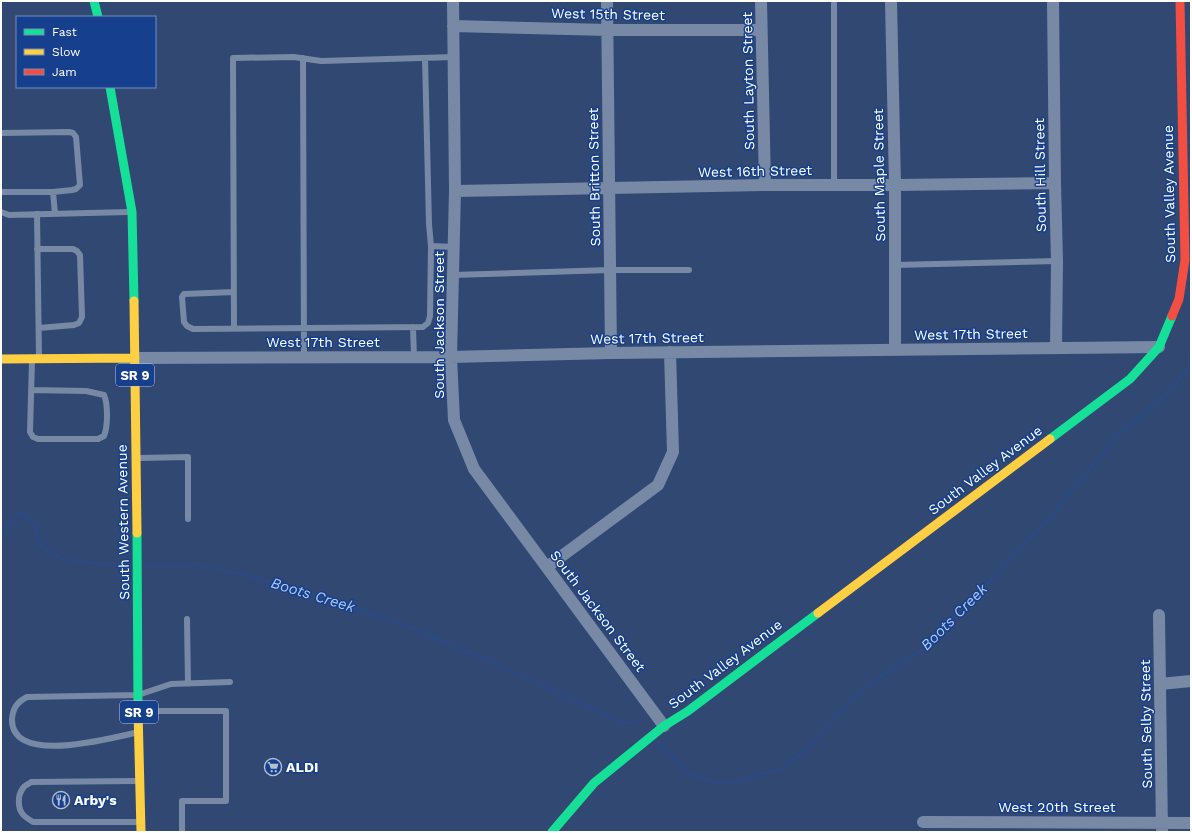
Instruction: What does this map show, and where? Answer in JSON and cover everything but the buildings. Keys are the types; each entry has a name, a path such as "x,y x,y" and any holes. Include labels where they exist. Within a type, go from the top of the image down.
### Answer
{"main road":[{"path":"94,1 98,16"},
{"name":"South Valley Avenue","path":"552,832 594,784 664,726 700,701 1130,379 1159,347 1179,299 1185,260 1180,1"},
{"name":"SR 9","path":"110,88 132,212"},
{"name":"South Western Avenue","path":"132,212 141,832"},
{"path":"1,359 135,358"}],"street":[{"name":"South Jackson Street","path":"453,1 455,191 451,356 454,420 474,469 664,726"},
{"name":"South Britton Street","path":"607,1 611,353"},
{"name":"South Layton Street","path":"761,1 765,184"},
{"name":"South Maple Street","path":"892,1 896,350"},
{"name":"South Hill Street","path":"1053,1 1057,261 1056,348"},
{"name":"West 15th Street","path":"453,26 608,30 762,30"},
{"name":"West 16th Street","path":"455,191 765,184 895,185 1055,183"},
{"name":"West 17th Street","path":"135,358 414,357 670,352 1159,347"},
{"path":"547,568 658,485 673,452 670,352"},
{"name":"South Selby Street","path":"1159,615 1162,827"},
{"path":"1160,684 1191,681"},
{"name":"West 20th Street","path":"923,822 1162,827 1191,823"}],"lane":[{"path":"834,1 834,185"},
{"path":"234,328 233,58 294,57 321,61 454,57"},
{"path":"303,58 304,357"},
{"path":"234,292 184,294 182,297 184,322 187,326 193,329 423,327 428,323 430,316 431,246 429,224 425,58"},
{"path":"1,133 69,132 75,135 80,185 76,189 53,192 1,192"},
{"path":"53,192 55,214"},
{"path":"1,212 9,214 55,214 132,212"},
{"path":"31,390 86,391 104,395 106,400 107,430 104,436 98,439 38,440 33,437 30,432 31,390 36,359 38,328 37,214"},
{"path":"431,246 454,248"},
{"path":"38,248 73,249 80,255 82,317 79,323 74,325 38,328"},
{"path":"896,265 1057,261"},
{"path":"453,275 610,270 689,270"},
{"path":"412,327 414,357"},
{"path":"136,458 188,457 188,519"},
{"path":"187,619 188,684"},
{"path":"139,733 56,746 42,745 31,744 21,739 12,723 14,710 17,704 27,697 138,696 170,684 230,682"},
{"path":"139,711 226,710 226,801 182,801 182,832"},
{"path":"140,781 31,782 23,788 19,796 18,806 26,818 33,822 141,822"}],"waterway":[{"name":"Boots Creek","path":"658,743 692,775 715,782 736,782 783,768 811,745 858,693 904,661 928,647 1052,515 1117,436 1168,393 1191,364"},
{"name":"Boots Creek","path":"1,534 7,529 17,514 24,514 35,525 42,547 62,559 109,565 128,565"},
{"name":"Boots Creek","path":"144,565 198,565 250,576 395,621 489,661 621,722 637,723"}],"traffic: fast":[{"path":"94,1 98,16"},
{"path":"110,88 132,212 134,301"},
{"path":"1050,439 1130,379 1159,347 1172,316"},
{"path":"137,533 138,710"},
{"path":"552,832 594,783 664,726 688,711 818,613"}],"traffic: slow":[{"path":"134,301 137,533"},
{"path":"1,359 135,358"},
{"path":"818,613 1050,439"},
{"path":"138,710 141,832"}],"traffic: jam":[{"path":"1172,316 1179,299 1185,260 1180,1"}],"place":[{"name":"ALDI","path":"273,767"},
{"name":"Arby's","path":"61,800"}]}
